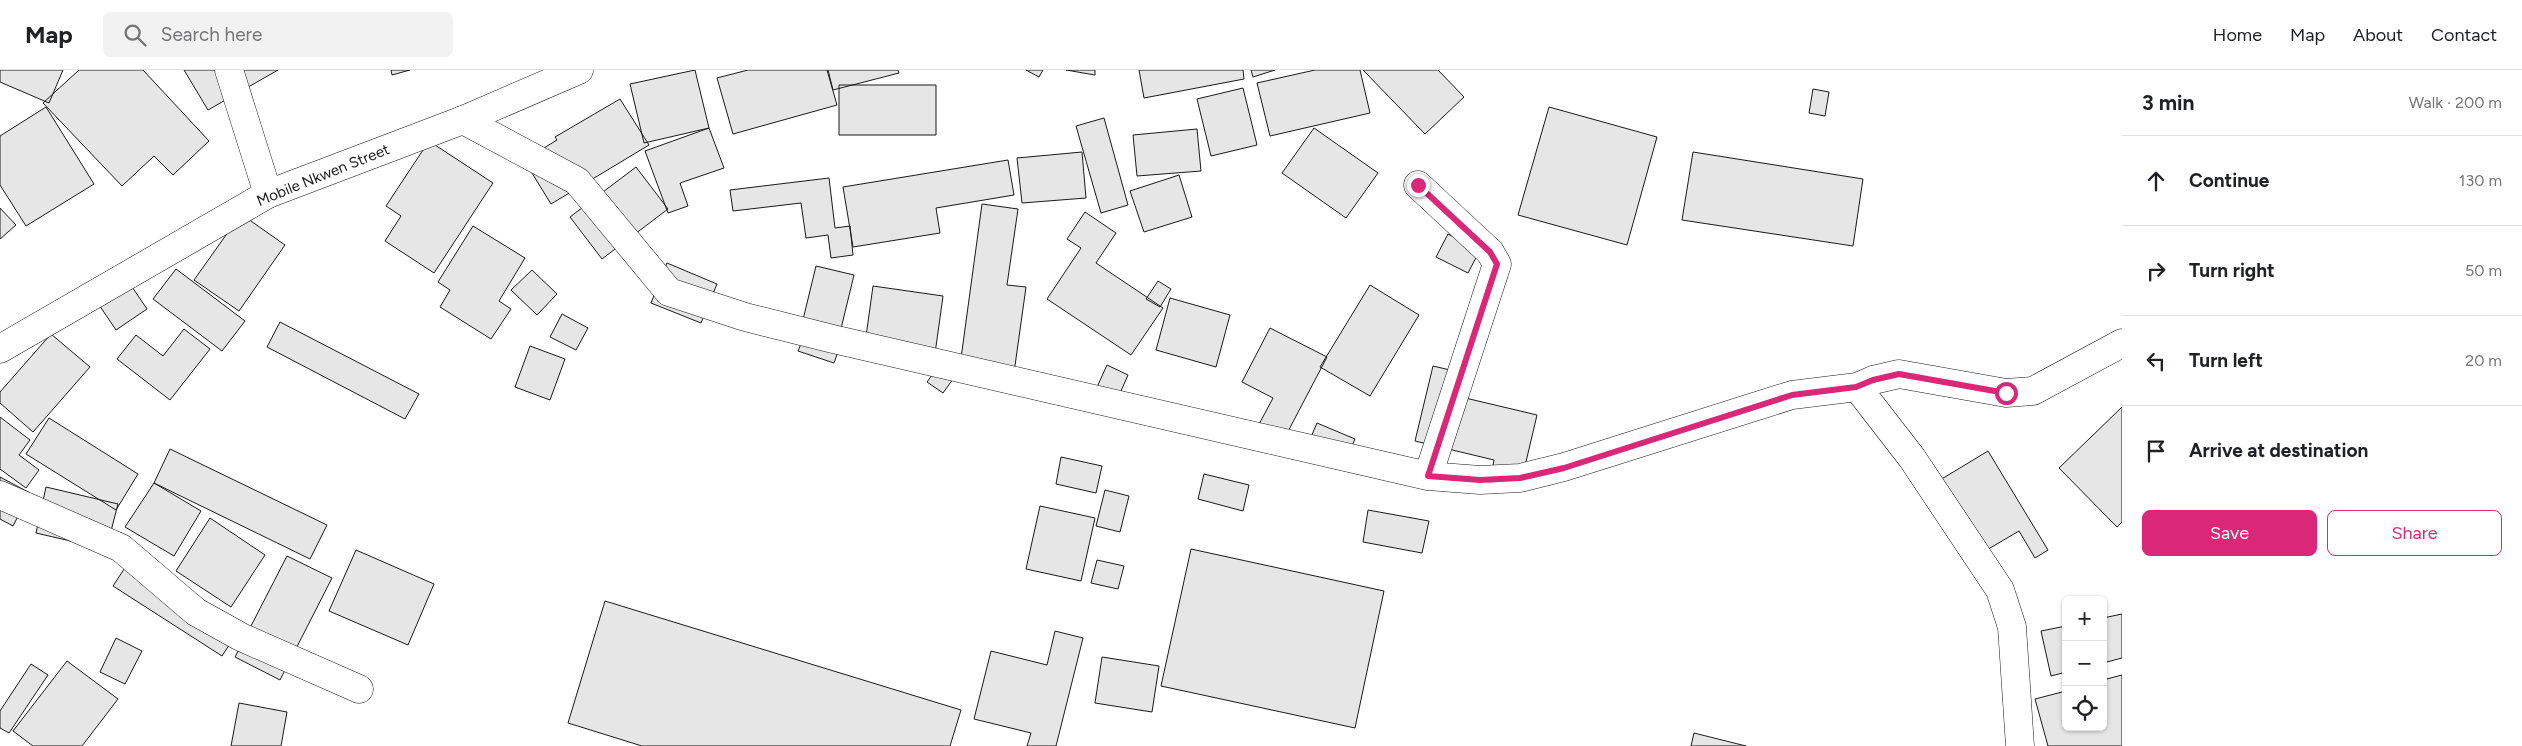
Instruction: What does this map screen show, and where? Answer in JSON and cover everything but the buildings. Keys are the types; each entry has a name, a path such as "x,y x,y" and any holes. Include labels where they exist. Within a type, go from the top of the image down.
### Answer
{"main road":[{"path":"228,70 268,194"},
{"name":"Mobile Nkwen Street","path":"0,349 268,194 463,120 579,70"},
{"path":"463,120 577,181 669,292 745,317 833,339 1428,476 1480,480 1520,478 1564,468 1792,395 1856,387 1873,380 1899,374 2006,393 2032,390 2122,343"},
{"path":"1418,185 1490,252 1497,264 1428,476"},
{"path":"1856,387 1912,458 2000,590 2012,627 2020,746"},
{"path":"0,495 121,548 196,612 241,637 359,689"}],"route":[{"path":"1418,185 1490,252 1497,264 1428,476 1480,480 1520,478 1564,468 1792,395 1856,387 1873,380 1899,374 2006,393"}]}
